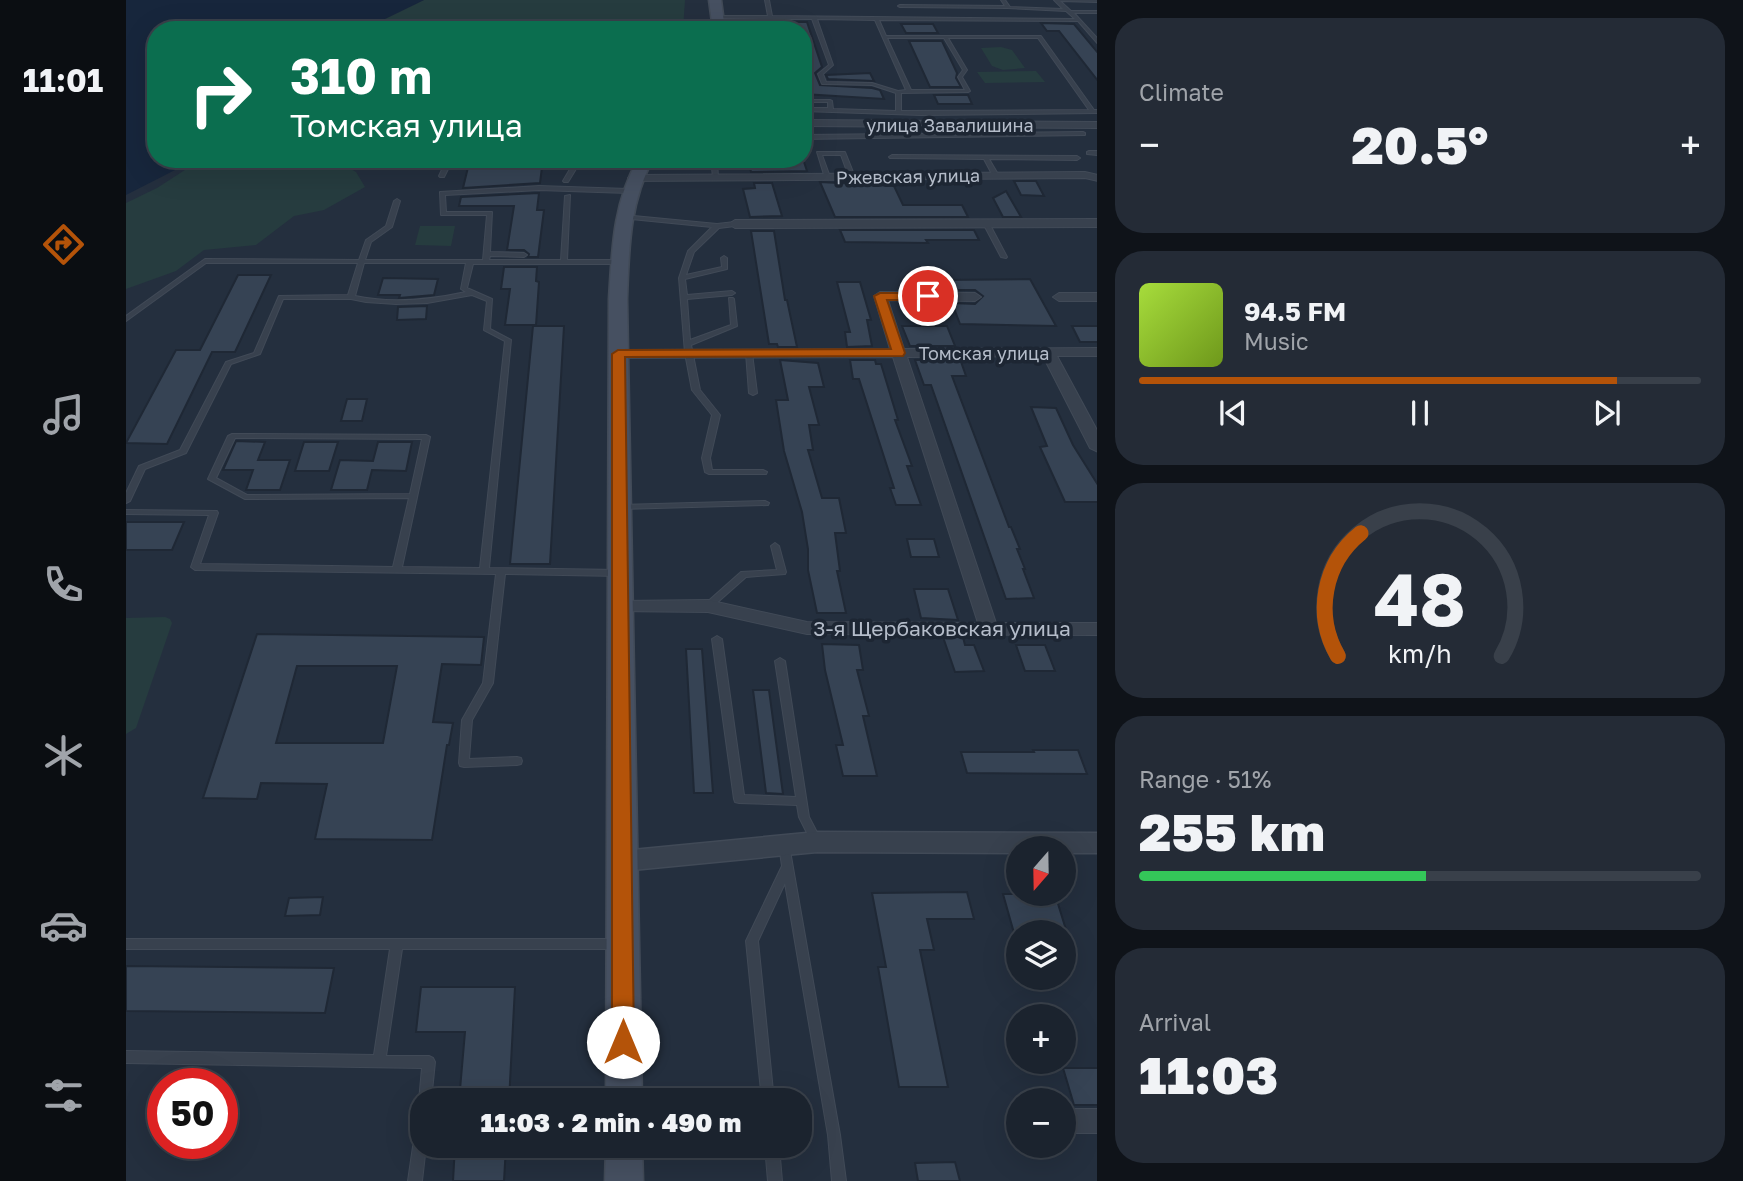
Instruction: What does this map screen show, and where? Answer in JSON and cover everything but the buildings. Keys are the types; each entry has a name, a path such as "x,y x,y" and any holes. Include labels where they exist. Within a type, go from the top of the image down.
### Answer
{"main road":[{"path":"715,0 718,21"},
{"path":"624,1088 618,354 623,217 631,184 641,168"},
{"path":"624,1158 624,1181"}],"street":[{"name":"улица Завалишина","path":"812,124 871,130 1097,125"},
{"name":"Ржевская улица","path":"631,184 716,177 1085,174 1097,178"},
{"path":"735,224 1097,223"},
{"path":"975,297 880,296 989,628"},
{"path":"1059,297 1097,297"},
{"name":"Томская улица","path":"618,354 687,348 749,353 1097,352"},
{"path":"1048,352 1097,448"},
{"name":"3-я Щербаковская улица","path":"621,607 708,606 807,628 1097,629"},
{"path":"622,861 785,856 817,842 1097,843"},
{"path":"1076,1121 1097,1121"}],"lane":[{"path":"767,0 770,21"},
{"path":"897,0 906,18"},
{"path":"944,0 948,7"},
{"path":"1003,0 1008,7"},
{"path":"1057,0 1097,1"},
{"path":"1057,0 1079,20 1097,43"},
{"path":"900,6 1008,7 1097,12"},
{"path":"735,21 769,17 1079,20"},
{"path":"814,18 831,65 820,74 824,83 872,84 898,92 968,91 960,77 965,71 945,37"},
{"path":"876,18 909,92"},
{"path":"1016,19 1028,37"},
{"path":"885,37 1039,37 1095,111"},
{"path":"898,92 899,111"},
{"path":"812,101 830,101 831,110"},
{"path":"812,109 1095,111"},
{"path":"812,136 871,130 1083,134"},
{"path":"827,177 819,153 843,153 852,177"},
{"path":"1089,153 1097,153"},
{"path":"892,157 1077,158"},
{"path":"985,158 996,176"},
{"path":"442,176 446,168"},
{"path":"566,181 574,168"},
{"path":"716,168 716,177"},
{"path":"486,258 490,213 443,214 442,192 631,184"},
{"path":"564,262 568,197"},
{"path":"352,297 368,241 389,227 397,201"},
{"path":"623,217 717,226 735,224"},
{"path":"986,223 1004,257"},
{"path":"717,226 691,251 682,278 687,348 696,390 716,415 706,458 709,472 763,472"},
{"path":"126,319 205,261 470,261 524,255"},
{"path":"486,258 620,262"},
{"path":"682,278 725,268 724,258"},
{"path":"470,261 464,289 491,300 487,330 508,340 484,571"},
{"path":"126,502 142,468 183,451 228,363 257,354 281,297 352,297 370,302 439,301 473,293"},
{"path":"683,297 731,296 734,326 687,348"},
{"path":"749,353 754,393"},
{"path":"397,569 426,437 232,436 212,479 245,497 413,496"},
{"path":"620,507 765,503"},
{"path":"126,512 214,513 195,567 620,573"},
{"path":"708,606 744,574 782,572 775,546"},
{"path":"501,571 488,683 467,720 464,763 517,761"},
{"path":"717,639 739,799 802,801"},
{"path":"780,661 804,817 817,842"},
{"path":"767,1088 752,941 785,856"},
{"path":"785,856 834,1135 839,1181"},
{"path":"126,944 623,944"},
{"path":"379,1061 397,944"},
{"path":"126,1057 429,1062 426,1088"},
{"path":"415,1181 418,1158"},
{"path":"773,1158 775,1181"}],"green space":[{"path":"424,0 685,0 684,21 381,21"},
{"path":"1001,47 1012,50 1025,68 1003,70 992,66 981,48"},
{"path":"1036,71 1045,82 985,83 977,72"},
{"path":"188,168 349,168 356,172 365,187 324,210 294,216 256,245 204,250 176,271 126,289 126,203 157,188"},
{"path":"420,226 455,226 451,246 415,245"},
{"path":"165,617 172,623 136,728 126,734 126,618"}],"water":[{"path":"126,0 424,0 381,21 147,21 147,168 178,168 126,195"}],"route":[{"path":"623,1042 618,354 899,353 880,296 928,296"}]}
